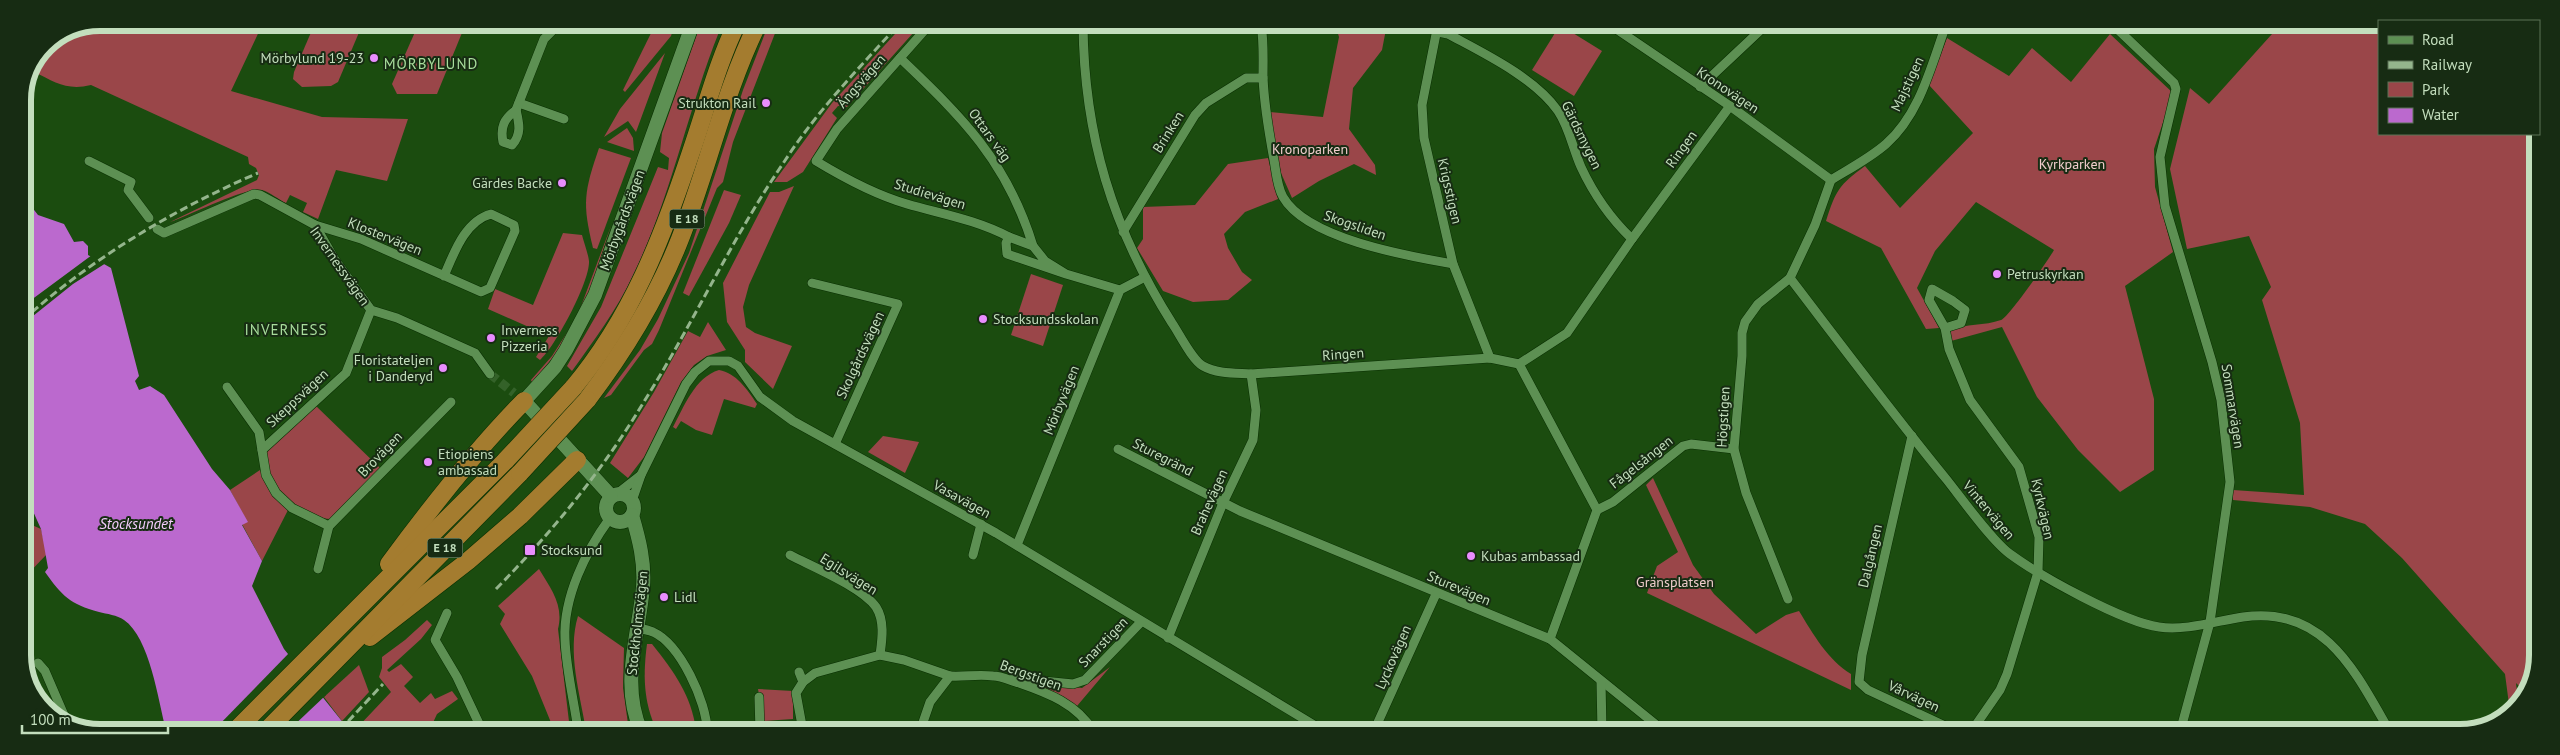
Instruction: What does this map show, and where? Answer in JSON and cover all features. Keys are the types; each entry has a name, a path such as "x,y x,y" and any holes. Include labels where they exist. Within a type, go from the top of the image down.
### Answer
{"highway":[{"name":"E 18","path":"242,724 506,460 573,388 595,361 616,330 639,288 664,231 710,93 734,31"},
{"name":"E 18","path":"375,628 587,400 631,339 655,296 680,239 727,99 755,31"},
{"path":"357,608 442,492 519,397"},
{"path":"274,724 346,650 468,561 577,460"}],"street":[{"path":"552,31 544,39 518,106 564,118"},
{"name":"Mörbygårdsvägen","path":"519,397 555,367 579,330 595,296 689,31"},
{"name":"Ängsvägen","path":"816,161 838,129 925,31"},
{"name":"Ringen","path":"1084,31 1086,91 1104,177 1122,232 1154,295 1200,365 1217,372 1251,374 1490,358 1519,364 1567,333 1632,239 1730,106"},
{"name":"Skogsliden","path":"1262,31 1264,45 1263,78 1277,177 1283,197 1298,214 1319,228 1385,250 1453,264"},
{"name":"Krigsstigen","path":"1437,31 1422,105 1424,138 1453,264 1490,358"},
{"name":"Gärdsmygen","path":"1443,31 1506,66 1546,96 1559,112 1582,168 1596,196 1611,219 1632,239"},
{"name":"Kronovägen","path":"1619,31 1700,88 1730,106 1831,180"},
{"path":"1700,88 1760,31"},
{"name":"Majstigen","path":"1831,180 1886,144 1908,118 1918,99 1943,31"},
{"name":"Sommarvägen","path":"2118,31 2174,83 2176,89 2160,157 2165,206 2212,362 2221,400 2230,482 2210,622 2182,724"},
{"name":"Ottars väg","path":"900,58 952,106 990,154 1007,182 1033,246"},
{"name":"Brinken","path":"1122,232 1200,109 1206,103 1246,78 1263,78"},
{"path":"89,161 131,182 128,190 149,218"},
{"name":"Studievägen","path":"816,161 858,183 905,204 987,225 1009,237 1033,246 1045,261 1066,274"},
{"path":"1790,278 1815,224 1831,180"},
{"name":"Invernessvägen","path":"157,229 164,233 254,194 260,195 315,225 335,260 371,310 398,318 475,353 490,374"},
{"name":"Klostervägen","path":"315,225 361,239 444,276 480,292 490,288 515,231 514,225 491,214 482,216 467,230 444,276"},
{"name":"Studievägen","path":"1009,237 1006,243 1006,254 1120,290"},
{"path":"1120,290 1145,277"},
{"name":"Vintervägen","path":"1790,278 1912,436 2007,553 2038,572 2141,622 2159,627 2184,628 2260,614 2283,617 2316,631 2340,651 2351,664 2385,724"},
{"name":"Högstigen","path":"1788,598 1746,493 1734,449 1742,356 1742,333 1745,322 1758,304 1790,278"},
{"name":"Skolgårdsvägen","path":"812,282 898,304 835,444"},
{"name":"Mörbyvägen","path":"1017,545 1120,290"},
{"name":"Kyrkvägen","path":"1945,328 1961,323 1965,310 1932,290 1929,300 1945,328 1949,349 1970,400 2019,467 2039,537 2038,572 2007,674 2000,690 1977,724"},
{"name":"Skeppsvägen","path":"262,450 346,373 371,310"},
{"name":"Vasavägen","path":"632,501 641,475 686,384 695,372 709,361 728,361 738,366 760,397 772,407 1017,545 1141,622 1312,724"},
{"path":"1519,364 1597,510 1550,640"},
{"name":"Brahevägen","path":"1168,638 1223,503 1253,440 1256,410 1251,374"},
{"path":"227,387 259,432 266,475 276,493 292,508 329,526 318,569"},
{"path":"519,397 577,460 615,495 628,496 632,501 634,510 632,515 620,522 610,518 605,510 615,495"},
{"name":"Brovägen","path":"329,526 451,402"},
{"name":"Dalgången","path":"1859,682 1864,646 1912,436"},
{"name":"Fågelsången","path":"1597,510 1613,502 1683,446 1691,444 1734,449"},
{"name":"Sturegränd","path":"1118,449 1223,503"},
{"name":"Vasavägen","path":"615,495 641,475"},
{"name":"Sturevägen","path":"1223,503 1436,594 1550,640 1656,724"},
{"name":"Stockholmsvägen","path":"632,515 643,555 643,585 630,674 632,700 639,724"},
{"path":"577,724 565,638 569,608 578,575 590,549 610,518"},
{"path":"973,555 981,524"},
{"name":"Egilsvägen","path":"790,555 839,580 861,594 876,607 883,632 880,655"},
{"name":"Lyckovägen","path":"1377,724 1436,594"},
{"path":"447,613 435,640 457,677 479,724"},
{"name":"Snarstigen","path":"996,676 1073,684 1085,680 1141,622"},
{"path":"638,628 654,632 662,639 689,673 700,697 706,724"},
{"path":"802,724 796,693 803,682 815,673 880,655"},
{"name":"Bergstigen","path":"880,655 904,660 950,676 996,676 1053,696 1071,706 1089,724"},
{"path":"38,663 45,671 63,712"},
{"path":"799,672 803,682"},
{"path":"922,724 930,702 950,676"},
{"path":"1601,681 1602,724"},
{"name":"Vårvägen","path":"1859,682 1868,690 1941,724"},
{"path":"758,697 760,724"}],"green space":[{"path":"100,31 259,31 231,91 322,117 408,119 387,181 336,170 318,219 303,212 307,203 290,195 286,203 268,192 254,190 231,197 170,222 257,180 259,175 256,168 249,164 248,157 91,85 75,87 55,82 37,74 43,62 62,43 87,33"},
{"path":"312,31 360,31 338,82 331,86 302,87 293,79 294,72"},
{"path":"415,31 463,31 437,94 397,94 392,84"},
{"path":"652,31 673,31 671,36 625,92 623,90"},
{"path":"698,31 719,31 658,216 646,246 620,300 572,371 567,366 601,307 658,167 668,170 669,158 660,152 662,133"},
{"path":"766,31 776,31 733,142 723,182 717,188 659,330 652,344 644,350 611,395 604,398 640,350 658,319 689,253 743,90"},
{"path":"898,31 915,31 847,107 838,106 832,113 837,118 803,172 787,182 774,182 832,103"},
{"name":"Kronoparken","path":"1337,31 1386,31 1382,50 1353,88 1349,129 1375,165 1376,175 1354,164 1319,181 1292,198 1281,173 1269,112 1323,117 1339,37"},
{"path":"1556,31 1570,31 1602,51 1574,96 1532,70"},
{"path":"2269,31 2378,31 2378,135 2529,135 2529,654 2523,681 2520,687 2516,683 2517,693 2509,703 2505,674 2402,558 2365,524 2310,507 2233,500 2233,490 2304,495 2300,423 2262,300 2271,287 2249,236 2187,249 2170,169 2190,88 2209,104 2272,34"},
{"name":"Kyrkparken","path":"2110,34 2173,93 2154,149 2155,187 2173,252 2125,286 2154,399 2154,470 2120,492 2078,450 2037,397 2002,327 1951,341 1951,331 1957,328 1995,322 2005,317 2054,250 1976,202 1935,251 1917,288 1939,328 1926,329 1881,248 1826,221 1840,189 1849,178 1865,166 1900,208 1973,133 1929,85 1947,38 2009,76 2032,48 2071,82"},
{"path":"665,53 636,132 628,121 604,137 620,109"},
{"path":"627,128 633,138 634,151 607,142"},
{"path":"599,148 631,158 597,249 593,248 589,233 586,198 590,176"},
{"path":"1268,158 1278,199 1245,212 1224,234 1228,248 1242,272 1252,280 1228,300 1193,302 1163,291 1137,248 1143,239 1143,207 1195,205 1228,164"},
{"path":"794,186 749,285 743,307 746,327 755,333 792,346 773,389 745,362 745,350 727,322 723,283 770,192 779,192"},
{"path":"724,190 741,195 729,223 689,296 683,293"},
{"path":"611,226 589,293 555,355 532,382 531,380 552,356 580,309"},
{"path":"563,233 582,235 589,261 588,271 570,314 554,342 540,360 536,357 549,336 488,309 495,289 533,305"},
{"path":"1031,274 1063,285 1043,346 1011,335"},
{"path":"708,322 726,350 707,356 694,365 681,382 644,457 628,478 610,463 654,392 688,331 700,337"},
{"path":"719,370 731,374 741,382 757,404 755,408 724,399 712,435 696,430 681,421 676,429 673,427 697,386 703,379"},
{"path":"316,406 380,468 330,519 309,513 286,497 269,476 265,465 266,454 275,440 288,427"},
{"path":"883,436 919,442 905,473 868,452"},
{"path":"260,470 271,491 288,510 262,561 242,524 247,522 230,490"},
{"name":"Gränsplatsen","path":"1653,478 1693,565 1714,594 1756,634 1786,615 1799,611 1828,654 1851,674 1851,690 1647,593 1657,566 1678,552 1646,485"},
{"path":"31,525 41,529 47,554 31,571"},
{"path":"539,569 558,605 558,629 569,724 552,724 532,676 500,624 505,614 498,606"},
{"path":"578,616 624,648 623,688 628,724 585,724 574,658 575,630"},
{"path":"427,620 432,625 421,639 387,670 389,672 401,664 413,677 404,686 420,703 431,693 435,699 452,691 458,699 437,714 432,724 361,724 391,692 379,677 382,668 382,657"},
{"path":"647,644 652,644 686,695 695,724 654,724 645,688"},
{"path":"359,665 369,692 342,721 324,697"},
{"path":"1110,667 1077,706 1041,687 1015,680 1082,688"},
{"path":"758,689 793,691 793,719 764,721"}],"water":[{"name":"Stocksundet","path":"31,193 34,198 31,206"},
{"name":"Stocksundet","path":"31,206 38,215 64,224 74,242 83,241 88,246 88,255 111,268 139,376 135,381 139,390 150,386 164,395 212,469 230,490 248,522 242,525 262,561 252,586 284,649 344,724 165,724 152,670 147,655 133,629 124,620 81,606 62,593 45,572 48,568 41,529 31,507"}],"pier":[{"path":"92,255 106,263 73,284 31,318 31,300"},
{"path":"290,652 326,695 295,724 220,724"}],"tunnel":[{"path":"490,374 514,393"}],"railway":[{"path":"496,589 557,522 612,451 663,370 747,220 784,162 824,107 893,31"},
{"path":"31,313 77,276 134,237 195,203 258,173"},
{"path":"346,724 383,684"}],"place":[{"name":"Mörbylund 19-23","path":"374,58"},
{"name":"Strukton Rail","path":"766,103"},
{"name":"Gärdes Backe","path":"562,183"},
{"name":"Petruskyrkan","path":"1997,274"},
{"name":"Stocksundsskolan","path":"983,319"},
{"name":"Inverness Pizzeria","path":"491,338"},
{"name":"Floristateljen i Danderyd","path":"443,368"},
{"name":"Etiopiens ambassad","path":"428,462"},
{"name":"Stocksund","path":"530,550"},
{"name":"Kubas ambassad","path":"1471,556"},
{"name":"Lidl","path":"664,597"}],"district":[{"name":"MÖRBYLUND","path":"431,64"},
{"name":"INVERNESS","path":"286,330"}]}
